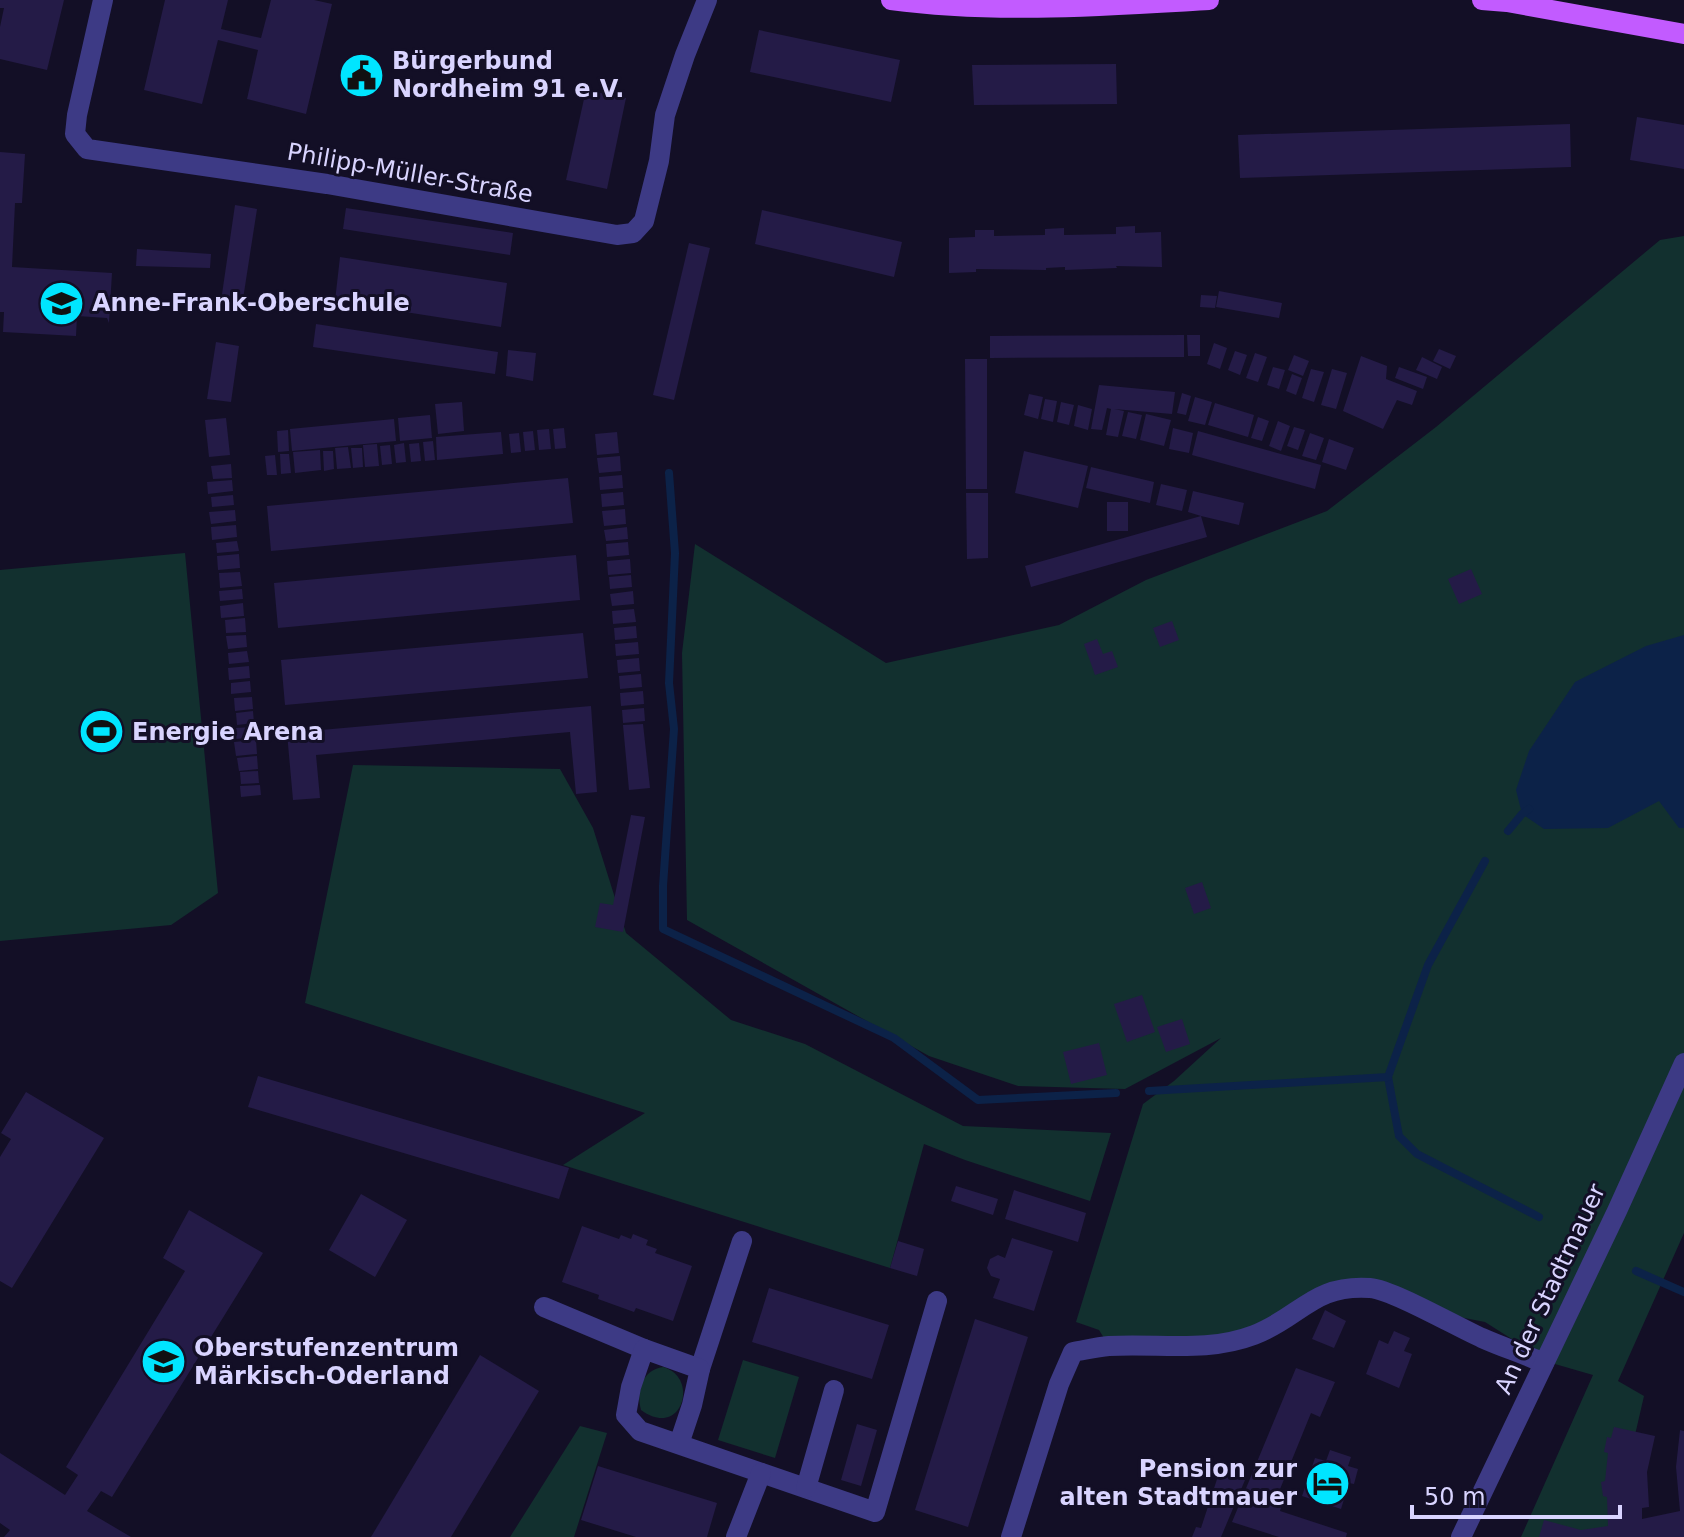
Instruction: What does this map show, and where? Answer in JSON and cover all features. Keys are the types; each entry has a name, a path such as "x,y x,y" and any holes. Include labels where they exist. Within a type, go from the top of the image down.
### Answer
{"main road":[{"path":"891,0 1019,7 1209,0"},
{"path":"1482,0 1684,34"}],"street":[{"name":"Philipp-Müller-Straße","path":"103,0 77,115 75,134 87,149 327,184 617,235 633,233 644,221 659,161 665,115 707,0"},
{"name":"An der Stadtmauer","path":"1461,1537 1684,1063"},
{"path":"679,1444 742,1241"},
{"path":"1011,1537 1059,1384 1073,1352 1109,1346 1173,1347 1235,1341 1280,1323 1321,1295 1342,1288 1374,1288 1544,1363"},
{"path":"644,1349 631,1387 626,1415 640,1431 875,1512 937,1301"},
{"path":"544,1307 700,1369"},
{"path":"806,1488 834,1390"},
{"path":"736,1537 761,1473"}],"green space":[{"path":"1684,236 1684,1233 1618,1381 1644,1396 1626,1474 1632,1537 1521,1537 1593,1375 1548,1362 1485,1322 1423,1310 1342,1288 1257,1334 1109,1346 1099,1330 1076,1322 1143,1104 1174,1081 1221,1038 1125,1089 1018,1086 929,1056 687,920 682,653 695,544 886,663 1059,625 1146,580 1327,511 1436,427 1660,240"},
{"name":"Energie Arena","path":"185,553 218,893 171,925 0,941 0,570"},
{"path":"353,765 560,769 593,828 626,933 731,1020 805,1044 963,1126 1111,1133 1090,1201 924,1144 890,1268 563,1165 645,1113 305,1003"},
{"path":"743,1360 799,1377 775,1458 718,1440"},
{"path":"663,1367 674,1373 681,1382 683,1393 676,1412 667,1417 655,1417 641,1410 640,1389 650,1372"},
{"path":"580,1426 607,1433 574,1537 510,1537"}],"water":[{"path":"1684,635 1684,828 1679,828 1659,801 1608,828 1544,829 1522,814 1516,790 1529,751 1575,682 1646,646"}],"building":[{"path":"0,0 64,0 47,70 0,59 0,27 4,8 0,8"},
{"path":"165,0 228,0 221,29 261,38 271,0 314,0 332,4 306,114 247,99 258,50 218,40 202,104 144,90"},
{"path":"759,30 900,60 891,102 750,72"},
{"path":"1116,64 1117,104 974,105 972,65"},
{"path":"586,90 626,98 607,189 566,180"},
{"path":"1637,117 1684,125 1684,169 1630,160"},
{"path":"1570,124 1571,167 1240,178 1238,135"},
{"path":"0,152 25,154 22,203 15,203 12,267 112,273 109,323 107,318 77,316 76,336 3,332 4,312 0,312"},
{"path":"235,205 257,209 241,312 220,308"},
{"path":"346,208 513,233 510,255 343,229"},
{"path":"762,210 902,242 894,277 755,244"},
{"path":"1135,226 1135,233 1161,232 1162,267 976,269 976,272 949,273 949,238 975,237 975,230 994,230 994,236 1045,235 1045,229 1064,228 1064,235 1116,234 1116,227"},
{"path":"689,243 710,248 674,400 653,395"},
{"path":"137,249 211,254 210,268 136,266"},
{"path":"340,257 507,283 501,327 335,301"},
{"path":"1219,291 1282,303 1279,318 1216,307"},
{"path":"1201,295 1217,296 1215,308 1200,307"},
{"path":"316,324 498,352 495,374 313,347"},
{"path":"1184,335 1184,357 990,358 990,336"},
{"path":"1187,335 1200,335 1200,356 1188,356"},
{"path":"216,342 239,346 231,402 207,399"},
{"path":"1214,343 1227,348 1220,369 1207,364"},
{"path":"1439,349 1456,356 1450,369 1433,361"},
{"path":"508,350 536,353 533,381 506,376"},
{"path":"1235,351 1247,355 1240,375 1228,370"},
{"path":"1255,353 1267,357 1258,382 1246,378"},
{"path":"1294,355 1309,361 1303,376 1288,370"},
{"path":"1361,356 1387,366 1386,379 1417,391 1412,405 1397,400 1383,429 1343,411"},
{"path":"1422,357 1442,367 1437,379 1416,370"},
{"path":"965,359 987,359 987,489 966,489"},
{"path":"1273,367 1285,370 1279,389 1267,385"},
{"path":"1399,367 1427,377 1423,389 1395,378"},
{"path":"1311,369 1324,372 1314,402 1302,398"},
{"path":"1332,369 1347,373 1336,409 1321,405"},
{"path":"1292,374 1302,378 1296,395 1286,391"},
{"path":"1099,385 1175,392 1172,414 1114,409 1124,411 1118,437 1106,435 1111,409 1107,408 1102,430 1091,429"},
{"path":"1182,393 1191,396 1186,415 1177,413"},
{"path":"1029,394 1043,397 1038,419 1024,415"},
{"path":"1195,397 1212,402 1205,425 1188,421"},
{"path":"1045,399 1057,401 1053,422 1041,419"},
{"path":"462,402 464,431 438,434 435,404"},
{"path":"1061,402 1074,405 1069,425 1057,422"},
{"path":"1215,403 1254,415 1248,437 1208,425"},
{"path":"1078,405 1092,409 1088,430 1074,426"},
{"path":"1128,412 1142,415 1136,439 1122,436"},
{"path":"1146,414 1171,420 1164,446 1140,440"},
{"path":"430,415 432,438 400,441 398,418"},
{"path":"1258,417 1269,421 1262,441 1251,438"},
{"path":"226,418 230,455 209,457 205,420"},
{"path":"394,419 396,441 292,451 290,429"},
{"path":"1278,421 1290,426 1281,451 1269,446"},
{"path":"1294,427 1305,430 1298,450 1287,446"},
{"path":"564,428 566,448 555,449 553,429"},
{"path":"1173,428 1193,433 1189,453 1169,449"},
{"path":"549,429 551,449 539,450 537,430"},
{"path":"288,430 289,451 278,452 277,431"},
{"path":"533,431 535,450 525,451 523,432"},
{"path":"1198,431 1321,465 1315,489 1192,455"},
{"path":"501,432 503,454 437,460 436,437"},
{"path":"617,432 619,453 597,455 595,434"},
{"path":"519,433 521,452 511,453 509,434"},
{"path":"1310,433 1324,438 1316,460 1302,456"},
{"path":"1329,439 1354,448 1346,470 1322,462"},
{"path":"433,441 435,460 425,461 423,442"},
{"path":"404,443 406,462 396,463 394,445"},
{"path":"419,443 421,461 411,462 409,444"},
{"path":"377,444 379,466 365,467 363,445"},
{"path":"390,445 392,464 382,465 380,446"},
{"path":"348,447 351,468 337,469 335,448"},
{"path":"351,448 362,448 363,467 353,468"},
{"path":"320,450 321,470 295,473 293,452"},
{"path":"323,451 333,451 334,469 324,471"},
{"path":"1024,451 1088,466 1078,508 1015,493"},
{"path":"280,454 289,454 291,473 281,474"},
{"path":"275,455 277,475 267,475 265,456"},
{"path":"620,456 621,471 599,473 597,458"},
{"path":"231,464 232,478 213,479 211,466"},
{"path":"1091,467 1154,482 1150,503 1086,488"},
{"path":"622,475 623,488 600,490 599,477"},
{"path":"568,478 573,523 271,551 267,506"},
{"path":"232,480 233,491 208,494 207,482"},
{"path":"1161,484 1187,490 1182,511 1156,505"},
{"path":"1193,491 1244,503 1239,525 1188,512"},
{"path":"623,492 624,505 602,507 601,494"},
{"path":"966,493 988,493 988,558 967,559"},
{"path":"233,495 234,505 212,507 211,497"},
{"path":"1107,502 1128,502 1128,531 1107,531"},
{"path":"625,509 626,524 604,526 602,511"},
{"path":"235,510 236,521 211,524 209,512"},
{"path":"1201,516 1207,537 1031,587 1025,566"},
{"path":"236,525 237,537 212,540 211,527"},
{"path":"627,527 628,539 606,541 604,530"},
{"path":"237,541 239,551 217,553 216,543"},
{"path":"628,542 629,555 607,557 606,544"},
{"path":"239,554 240,568 218,570 217,556"},
{"path":"576,555 580,600 278,628 274,583"},
{"path":"630,559 631,573 608,575 607,561"},
{"path":"1471,569 1482,594 1459,604 1448,579"},
{"path":"240,572 242,586 220,588 219,573"},
{"path":"631,575 632,587 610,589 609,577"},
{"path":"242,589 243,599 220,601 219,591"},
{"path":"633,591 634,604 612,606 610,594"},
{"path":"243,603 244,616 221,618 220,606"},
{"path":"634,609 636,622 613,624 612,611"},
{"path":"245,618 246,632 226,633 225,620"},
{"path":"1172,621 1179,640 1160,647 1153,628"},
{"path":"636,626 637,638 615,640 614,628"},
{"path":"583,633 588,678 285,705 281,660"},
{"path":"246,635 247,647 228,649 226,636"},
{"path":"1097,639 1103,654 1112,651 1118,667 1095,675 1084,644"},
{"path":"638,642 639,654 616,656 615,644"},
{"path":"247,651 249,662 229,664 228,653"},
{"path":"639,658 640,671 618,673 617,660"},
{"path":"249,666 250,678 229,680 228,668"},
{"path":"641,674 642,687 620,689 619,676"},
{"path":"250,681 251,692 231,694 231,683"},
{"path":"643,691 644,704 621,706 620,693"},
{"path":"252,697 253,709 235,711 234,698"},
{"path":"591,706 597,792 576,794 570,732 316,755 320,798 293,800 287,733"},
{"path":"644,708 645,721 623,723 622,710"},
{"path":"253,711 254,723 237,725 236,713"},
{"path":"643,724 650,788 629,790 623,725"},
{"path":"254,727 255,737 236,739 235,728"},
{"path":"256,740 257,754 236,756 234,742"},
{"path":"257,756 258,769 239,771 237,758"},
{"path":"258,771 259,783 241,784 240,772"},
{"path":"260,785 261,795 241,797 240,786"},
{"path":"631,815 645,817 623,932 595,927 600,903 613,905"},
{"path":"1202,882 1211,908 1194,914 1185,888"},
{"path":"1142,995 1155,1032 1127,1042 1114,1004"},
{"path":"1182,1019 1190,1044 1166,1052 1157,1027"},
{"path":"1099,1043 1107,1075 1071,1084 1063,1052"},
{"path":"258,1076 569,1168 559,1199 248,1107"},
{"path":"26,1092 104,1138 12,1288 0,1281 0,1157 11,1139 1,1133"},
{"path":"956,1186 998,1199 993,1215 951,1201"},
{"path":"1014,1190 1086,1213 1078,1242 1005,1219"},
{"path":"361,1194 407,1220 375,1277 329,1250"},
{"name":"Oberstufenzentrum Märkisch-Oderland","path":"189,1210 263,1253 112,1497 101,1491 87,1511 131,1537 4,1537 10,1530 0,1523 0,1453 65,1495 78,1475 66,1467 185,1271 163,1258"},
{"path":"582,1226 619,1239 621,1235 631,1239 633,1234 648,1240 646,1245 657,1249 655,1253 692,1266 673,1321 636,1308 634,1312 562,1282"},
{"path":"1012,1238 1053,1251 1034,1311 993,1298 1000,1279 991,1276 987,1268 990,1259 998,1255 1005,1258"},
{"path":"898,1241 924,1249 917,1276 890,1268"},
{"path":"769,1288 889,1325 872,1379 752,1342"},
{"path":"1325,1310 1346,1321 1334,1348 1312,1339"},
{"path":"975,1319 1028,1337 968,1527 915,1510"},
{"path":"1394,1331 1410,1338 1404,1351 1412,1354 1399,1388 1366,1374 1379,1340 1388,1344"},
{"path":"480,1355 539,1391 451,1537 371,1537"},
{"path":"1296,1368 1335,1382 1320,1417 1311,1413 1276,1499 1283,1502 1280,1511 1347,1533 1346,1537 1279,1537 1232,1522"},
{"path":"857,1424 877,1430 861,1486 841,1480"},
{"path":"1614,1427 1655,1436 1647,1472 1649,1507 1642,1508 1642,1519 1680,1511 1676,1467 1680,1430 1684,1431 1684,1537 1539,1537 1544,1520 1581,1530 1608,1526 1607,1497 1603,1496 1601,1482 1605,1481 1607,1437 1611,1438"},
{"path":"1330,1450 1351,1457 1348,1466 1358,1469 1354,1484 1349,1483 1341,1509 1302,1496 1315,1458 1326,1461"},
{"path":"598,1466 717,1503 707,1537 636,1537 581,1520"},
{"path":"1220,1470 1245,1480 1221,1537 1192,1537 1196,1527 1201,1528"}],"waterway":[{"path":"669,473 675,553 669,683 674,729 663,929 894,1038 978,1100 1116,1093"},
{"path":"1508,831 1529,809"},
{"path":"1149,1091 1388,1077 1428,965 1485,861"},
{"path":"1388,1077 1399,1136 1417,1154 1539,1217"},
{"path":"1636,1271 1684,1292"}],"place":[{"name":"Bürgerbund Nordheim 91 e.V.","path":"361,75"},
{"name":"Anne-Frank-Oberschule","path":"61,303"},
{"name":"Energie Arena","path":"101,732"},
{"name":"Oberstufenzentrum Märkisch-Oderland","path":"163,1362"},
{"name":"Pension zur alten Stadtmauer","path":"1328,1483"}]}
